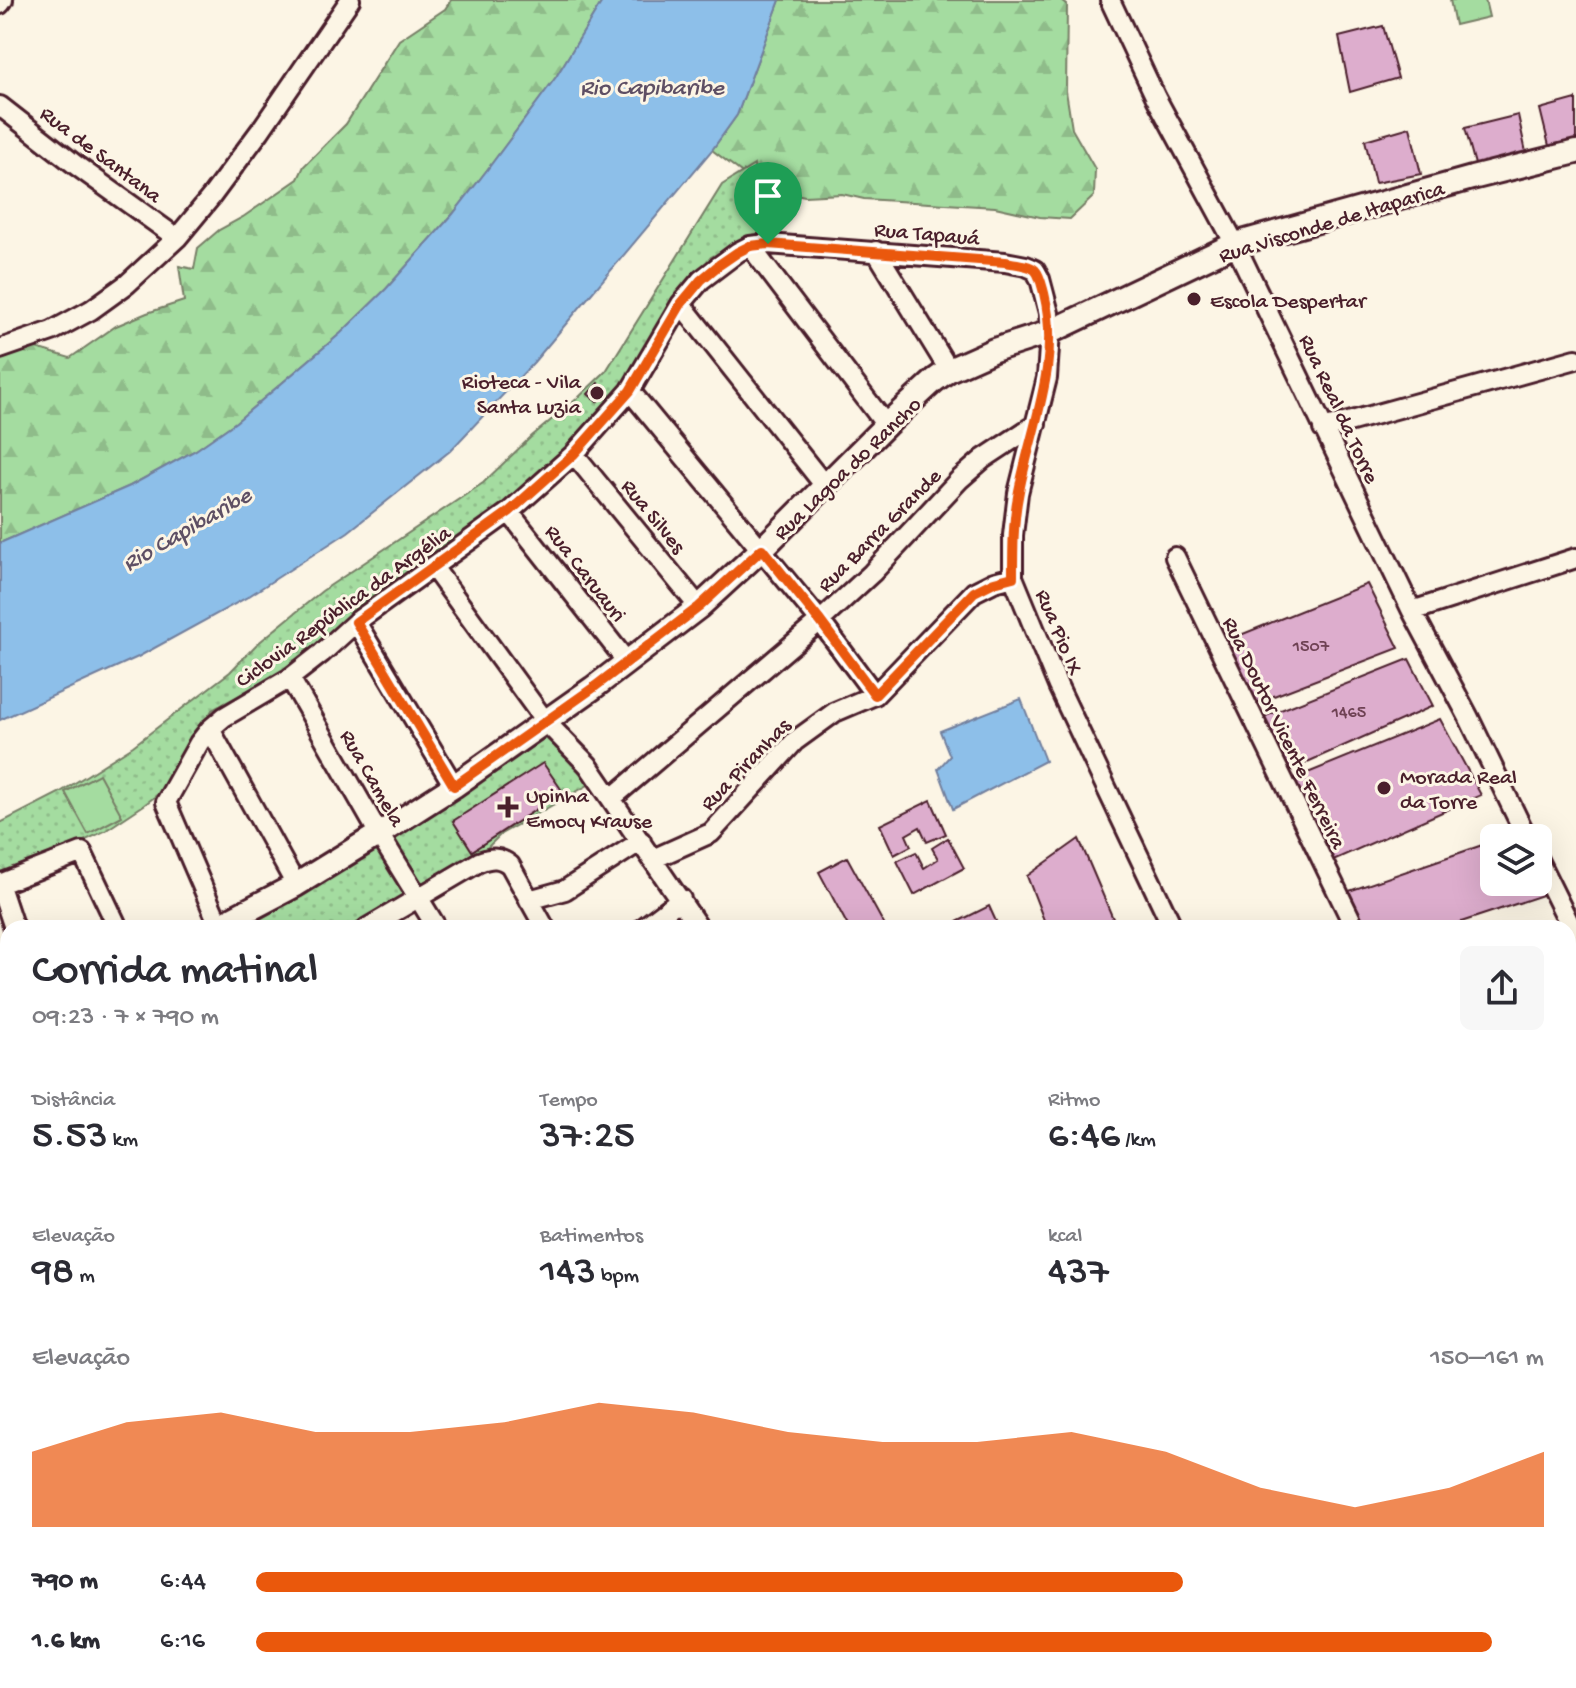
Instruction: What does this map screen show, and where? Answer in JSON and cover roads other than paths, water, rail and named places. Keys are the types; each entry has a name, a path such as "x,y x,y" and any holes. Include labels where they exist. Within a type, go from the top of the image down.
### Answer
{"street":[{"path":"0,349 52,331 91,310 127,284 177,238 260,131 350,0"},
{"name":"Rua Real da Torre","path":"1110,0 1156,98 1235,244 1412,611 1520,824"},
{"name":"Rua de Santana","path":"0,106 177,238"},
{"name":"Rua Visconde de Itaparica","path":"1050,332 1235,244 1576,152"},
{"name":"Rua Tapauá","path":"750,246 768,244 876,251 1026,266 1035,270 1040,279 1049,313 1050,332"},
{"path":"750,246 886,425"},
{"name":"Ciclovia República da Argélia","path":"213,920 166,802 210,729 224,717 290,678 356,622 509,512 574,454 630,391 681,304 701,280 750,246"},
{"path":"876,251 949,370"},
{"path":"681,304 825,486"},
{"name":"Rua Lagoa do Rancho","path":"229,920 296,885 454,786 593,688 699,607 935,380 962,363 1050,332"},
{"name":"Rua Pio IX","path":"1050,332 1047,378 1018,493 1013,535 1013,577 1058,686 1169,920"},
{"path":"1323,429 1576,359"},
{"path":"630,391 762,549 875,695"},
{"name":"Rua Barra Grande","path":"612,798 820,621 872,573 959,480 983,459 1036,424"},
{"name":"Rua Silves","path":"574,454 699,607"},
{"name":"Rua Caruauri","path":"509,512 627,662"},
{"name":"Rua Doutor Vicente Ferreira","path":"1175,557 1351,920"},
{"path":"1412,611 1576,558"},
{"path":"433,567 545,721 588,765 694,920"},
{"name":"Rua Piranhas","path":"653,859 711,833 795,741 835,712 875,695 974,592 1013,577"},
{"path":"356,622 454,786"},
{"name":"Rua Camela","path":"290,678 432,920"},
{"path":"210,729 296,885"},
{"path":"529,900 565,890 641,841"},
{"path":"11,920 0,885 82,852 114,920"},
{"path":"381,920 479,862 496,858 510,865 540,920"},
{"path":"1552,890 1566,920"},
{"path":"653,920 681,899"}],"water":[{"name":"Rio Capibaribe","path":"603,0 780,0 737,115 712,150 534,362 450,451 348,532 246,598 138,657 0,720 0,543 130,486 196,450 236,422 341,333 386,289 453,214 556,77"},
{"path":"1021,699 1045,761 953,809 938,769 950,756 940,731"}],"place":[{"name":"Escola Despertar","path":"1194,299"},
{"name":"Rioteca - Vila Santa Luzia","path":"597,393"},
{"name":"Morada Real da Torre","path":"1384,788"},
{"name":"Upinha Emocy Krause","path":"508,807"}]}
